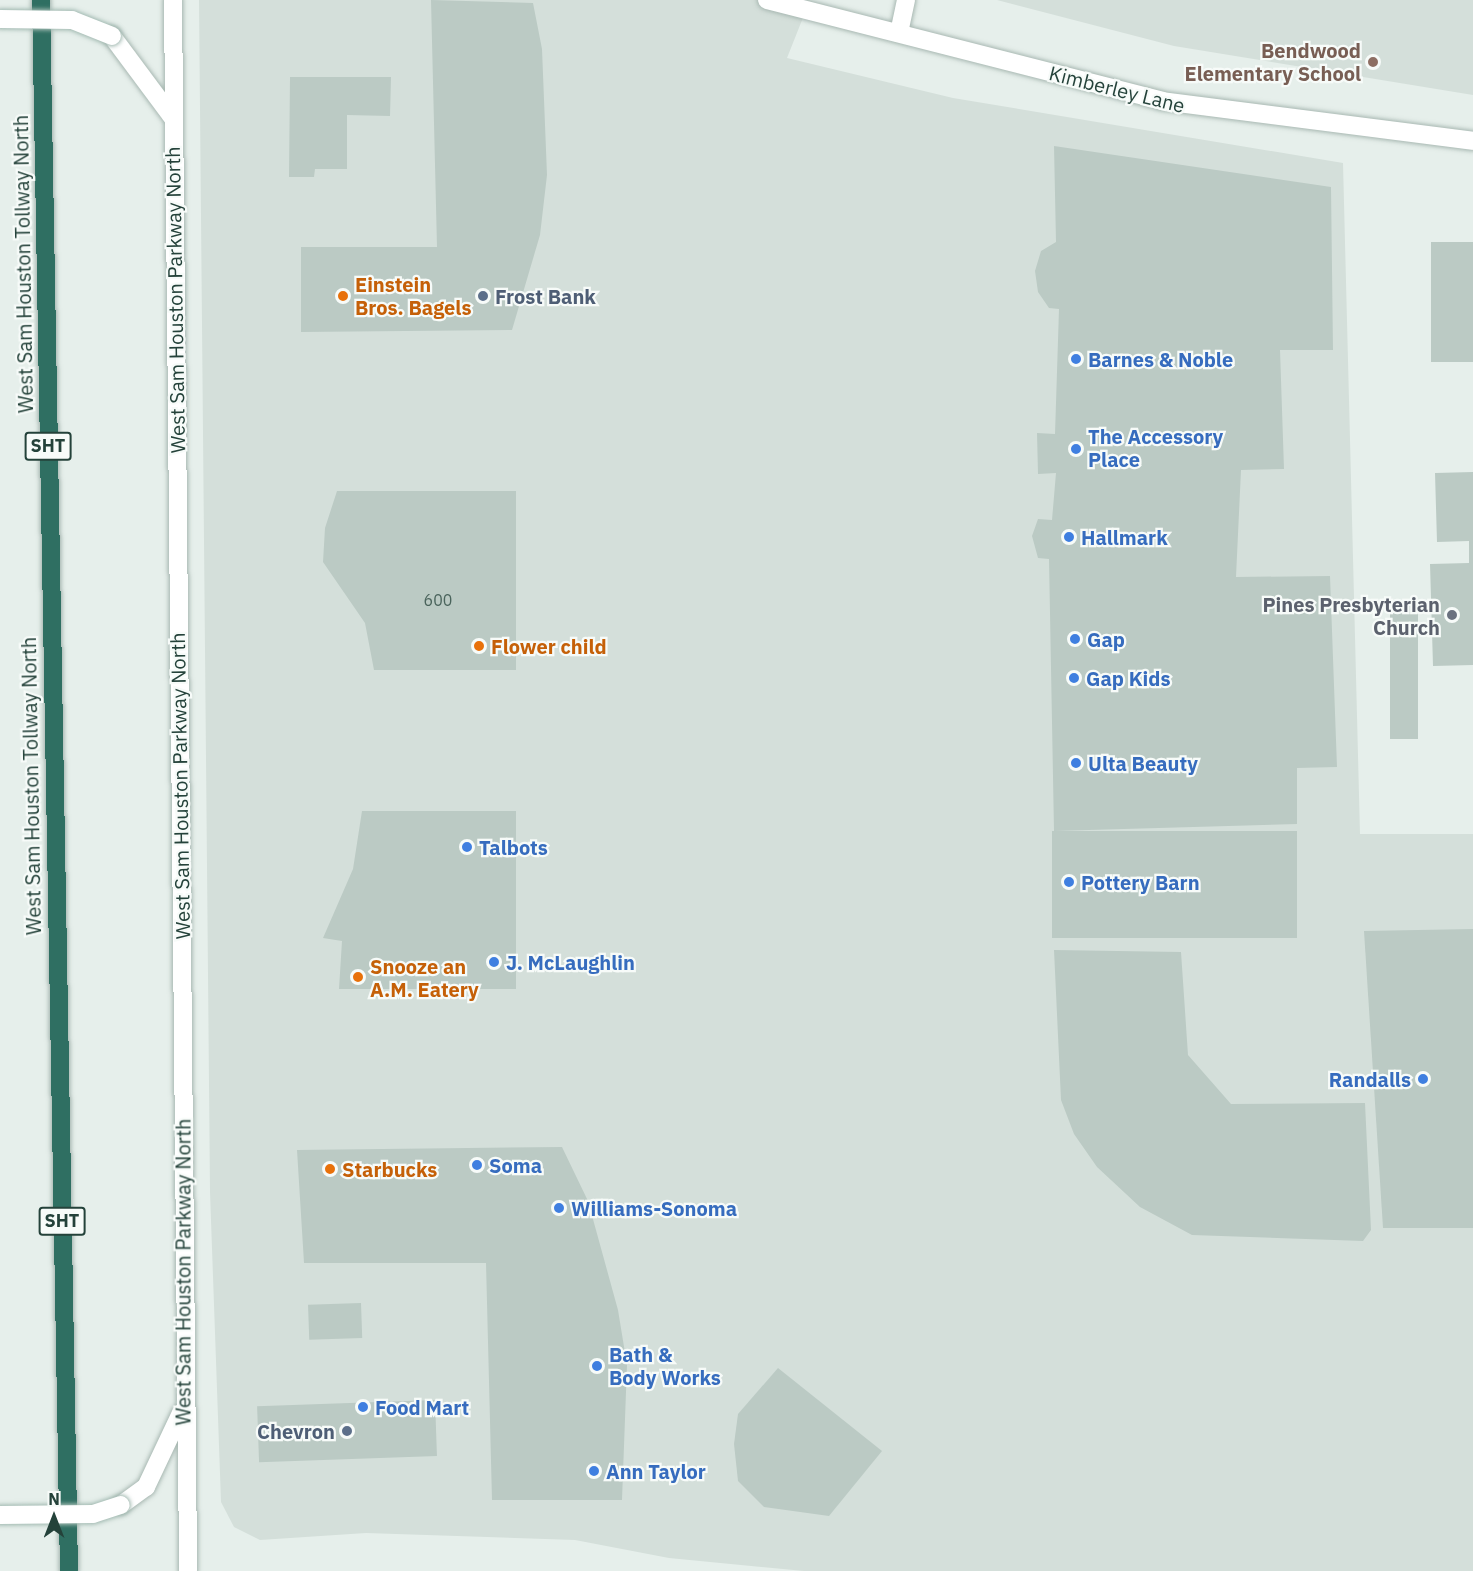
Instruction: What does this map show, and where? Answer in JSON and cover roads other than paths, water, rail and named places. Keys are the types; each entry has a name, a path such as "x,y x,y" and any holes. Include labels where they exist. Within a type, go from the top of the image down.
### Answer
{"highway":[{"name":"West Sam Houston Tollway North","path":"41,0 69,1571"}],"main road":[{"name":"West Sam Houston Parkway North","path":"173,0 182,1411 188,1571"},
{"name":"Kimberley Lane","path":"767,0 1184,106 1473,141"},
{"path":"898,33 906,0"},
{"path":"0,20 72,20 112,36 173,118"},
{"path":"0,1515 93,1514 121,1505 146,1486 182,1411"}],"place":[{"name":"Bendwood Elementary School","path":"1373,62"},
{"name":"Einstein Bros. Bagels","path":"343,296"},
{"name":"Frost Bank","path":"483,296"},
{"name":"Barnes & Noble","path":"1076,359"},
{"name":"The Accessory Place","path":"1076,449"},
{"name":"Hallmark","path":"1069,537"},
{"name":"Pines Presbyterian Church","path":"1452,615"},
{"name":"Gap","path":"1075,639"},
{"name":"Flower child","path":"479,646"},
{"name":"Gap Kids","path":"1074,678"},
{"name":"Ulta Beauty","path":"1076,763"},
{"name":"Talbots","path":"467,847"},
{"name":"Pottery Barn","path":"1069,882"},
{"name":"J. McLaughlin","path":"494,962"},
{"name":"Snooze an A.M. Eatery","path":"358,977"},
{"name":"Randalls","path":"1423,1079"},
{"name":"Soma","path":"477,1165"},
{"name":"Starbucks","path":"330,1169"},
{"name":"Williams-Sonoma","path":"559,1208"},
{"name":"Bath & Body Works","path":"597,1366"},
{"name":"Food Mart","path":"363,1407"},
{"name":"Chevron","path":"347,1431"},
{"name":"Ann Taylor","path":"594,1471"}]}
